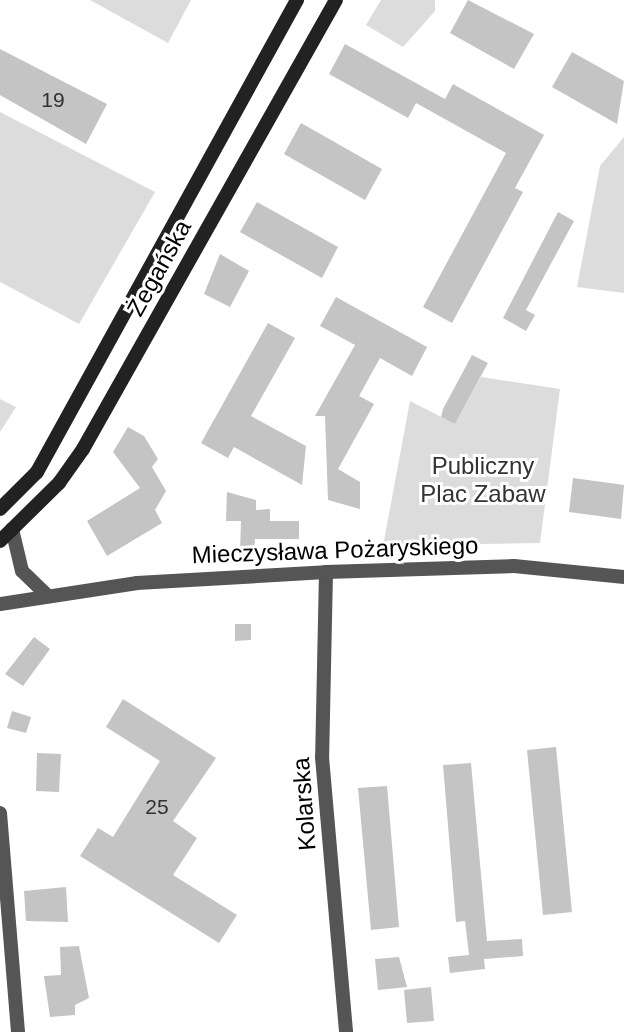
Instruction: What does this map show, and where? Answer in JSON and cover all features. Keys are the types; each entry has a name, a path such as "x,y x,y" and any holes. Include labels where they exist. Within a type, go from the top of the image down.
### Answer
{"street":[{"name":"Żegańska","path":"0,509 50,449 298,0"},
{"name":"Żegańska","path":"0,541 83,449 336,0"},
{"path":"12,529 22,571 48,596"},
{"name":"Mieczysława Pożaryskiego","path":"0,604 137,583 326,572 514,566 624,577"},
{"name":"Kolarska","path":"326,572 322,757 346,1032"},
{"path":"0,813 18,1032"}],"green space":[{"path":"90,0 191,0 168,43"},
{"path":"381,0 435,0 435,11 403,47 366,25"},
{"path":"0,112 155,192 79,324 0,282"},
{"path":"624,137 624,293 577,287 600,166"},
{"name":"Publiczny Plac Zabaw","path":"481,377 560,389 540,543 383,546 410,401 455,424"},
{"path":"0,399 16,407 0,432"}],"building":[{"path":"468,0 534,34 514,69 450,33"},
{"path":"345,44 445,99 453,84 544,135 515,188 523,192 452,323 423,307 506,153 416,103 408,118 329,74"},
{"path":"0,49 107,104 86,144 0,95"},
{"path":"572,52 624,81 617,124 552,87"},
{"path":"301,123 382,169 365,200 284,154"},
{"path":"257,202 338,247 322,278 240,232"},
{"path":"558,212 574,221 526,310 535,315 526,331 503,318"},
{"path":"220,254 249,271 230,307 204,294"},
{"path":"336,297 427,347 412,376 380,358 359,396 374,404 338,469 360,482 360,509 328,500 325,416 315,416 355,345 320,326"},
{"path":"268,323 295,338 251,416 306,446 302,485 234,447 228,458 201,443"},
{"path":"472,355 488,363 455,424 441,417"},
{"path":"128,427 144,436 158,459 152,467 166,491 155,510 162,523 107,556 87,521 140,488 113,452"},
{"path":"573,478 624,485 621,519 569,512"},
{"path":"227,492 256,500 256,510 270,509 270,521 299,521 299,539 255,539 254,552 240,551 241,521 226,521"},
{"path":"235,624 251,624 251,640 235,641"},
{"path":"34,637 50,649 23,686 5,674"},
{"path":"123,699 216,758 173,821 197,838 173,875 237,915 219,943 80,856 98,828 113,837 160,761 106,727"},
{"path":"12,711 31,717 26,733 7,728"},
{"path":"556,747 572,912 543,915 527,750"},
{"path":"37,753 61,754 59,792 36,791"},
{"path":"471,763 487,941 522,939 523,956 484,959 485,969 450,973 448,957 469,955 465,921 456,922 443,765"},
{"path":"387,786 399,927 371,930 358,788"},
{"path":"66,887 68,922 26,921 24,891"},
{"path":"79,946 89,998 75,1005 75,1015 50,1017 44,976 61,975 60,947"},
{"path":"399,957 407,987 378,990 375,959"},
{"path":"431,987 434,1021 407,1023 404,990"}]}
